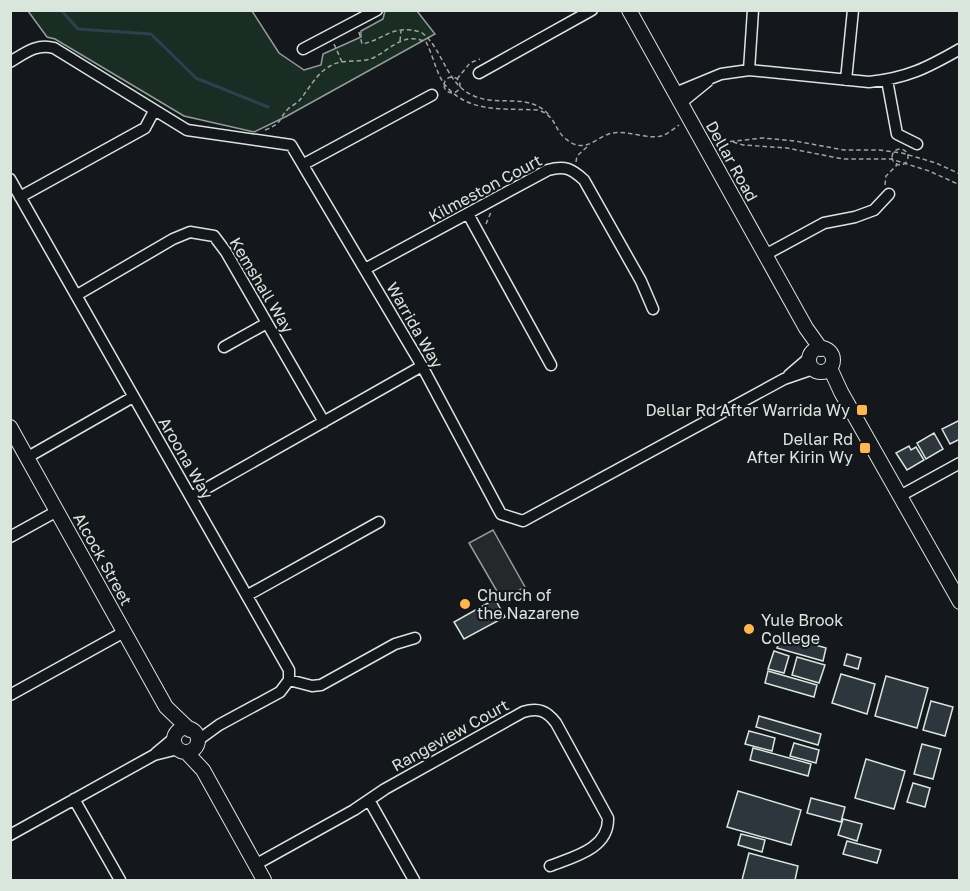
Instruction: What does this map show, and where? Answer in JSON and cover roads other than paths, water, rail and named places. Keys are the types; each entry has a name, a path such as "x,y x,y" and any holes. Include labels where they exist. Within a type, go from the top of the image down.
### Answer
{"main road":[{"name":"Dellar Road","path":"629,10 806,328 817,361 841,392 960,602"},
{"name":"Alcock Street","path":"10,427 166,707 178,744 203,770 264,880"},
{"name":"Alcock Street","path":"166,707 195,736 203,770"},
{"path":"180,730 195,736 195,748 178,744 180,730"}],"street":[{"path":"303,49 376,10"},
{"path":"479,73 592,10"},
{"path":"748,70 753,10"},
{"path":"846,80 853,10"},
{"name":"Warrida Way","path":"10,62 38,46 46,45 187,130 291,145 422,366 501,514 523,521 817,361"},
{"path":"678,98 708,81 736,70 869,82 887,80 927,68 960,49"},
{"path":"887,80 897,134 917,144"},
{"path":"304,164 432,95"},
{"path":"20,197 145,128 154,111"},
{"name":"Kilmeston Court","path":"365,269 548,170 563,167 574,170 584,180 641,281 653,309"},
{"name":"Aroona Way","path":"10,179 248,595 289,670 289,680"},
{"path":"765,255 824,222 855,217 874,210 889,194"},
{"path":"468,214 551,365"},
{"name":"Kemshall Way","path":"77,295 172,238 190,232 214,236 226,252 324,422"},
{"path":"224,347 267,323"},
{"path":"191,497 422,366"},
{"path":"28,457 133,397"},
{"path":"900,496 960,463"},
{"path":"10,537 57,511"},
{"path":"248,595 379,522"},
{"path":"10,694 124,632"},
{"path":"195,736 280,692 289,680 321,686 395,644 415,638"},
{"name":"Rangeview Court","path":"255,865 385,789 533,709 542,710 556,723 608,818 607,831 600,843 574,857 550,866"},
{"path":"10,835 154,755 165,744 178,744"},
{"path":"74,799 120,880"},
{"path":"369,800 414,880"}],"waterway":[{"path":"61,10 78,29 151,34 196,78 268,107"}],"place":[{"name":"Dellar Rd After Warrida Wy","path":"862,410"},
{"name":"Dellar Rd After Kirin Wy","path":"865,448"},
{"name":"Church of the Nazarene","path":"465,604"},
{"name":"Yule Brook College","path":"749,629"}]}
